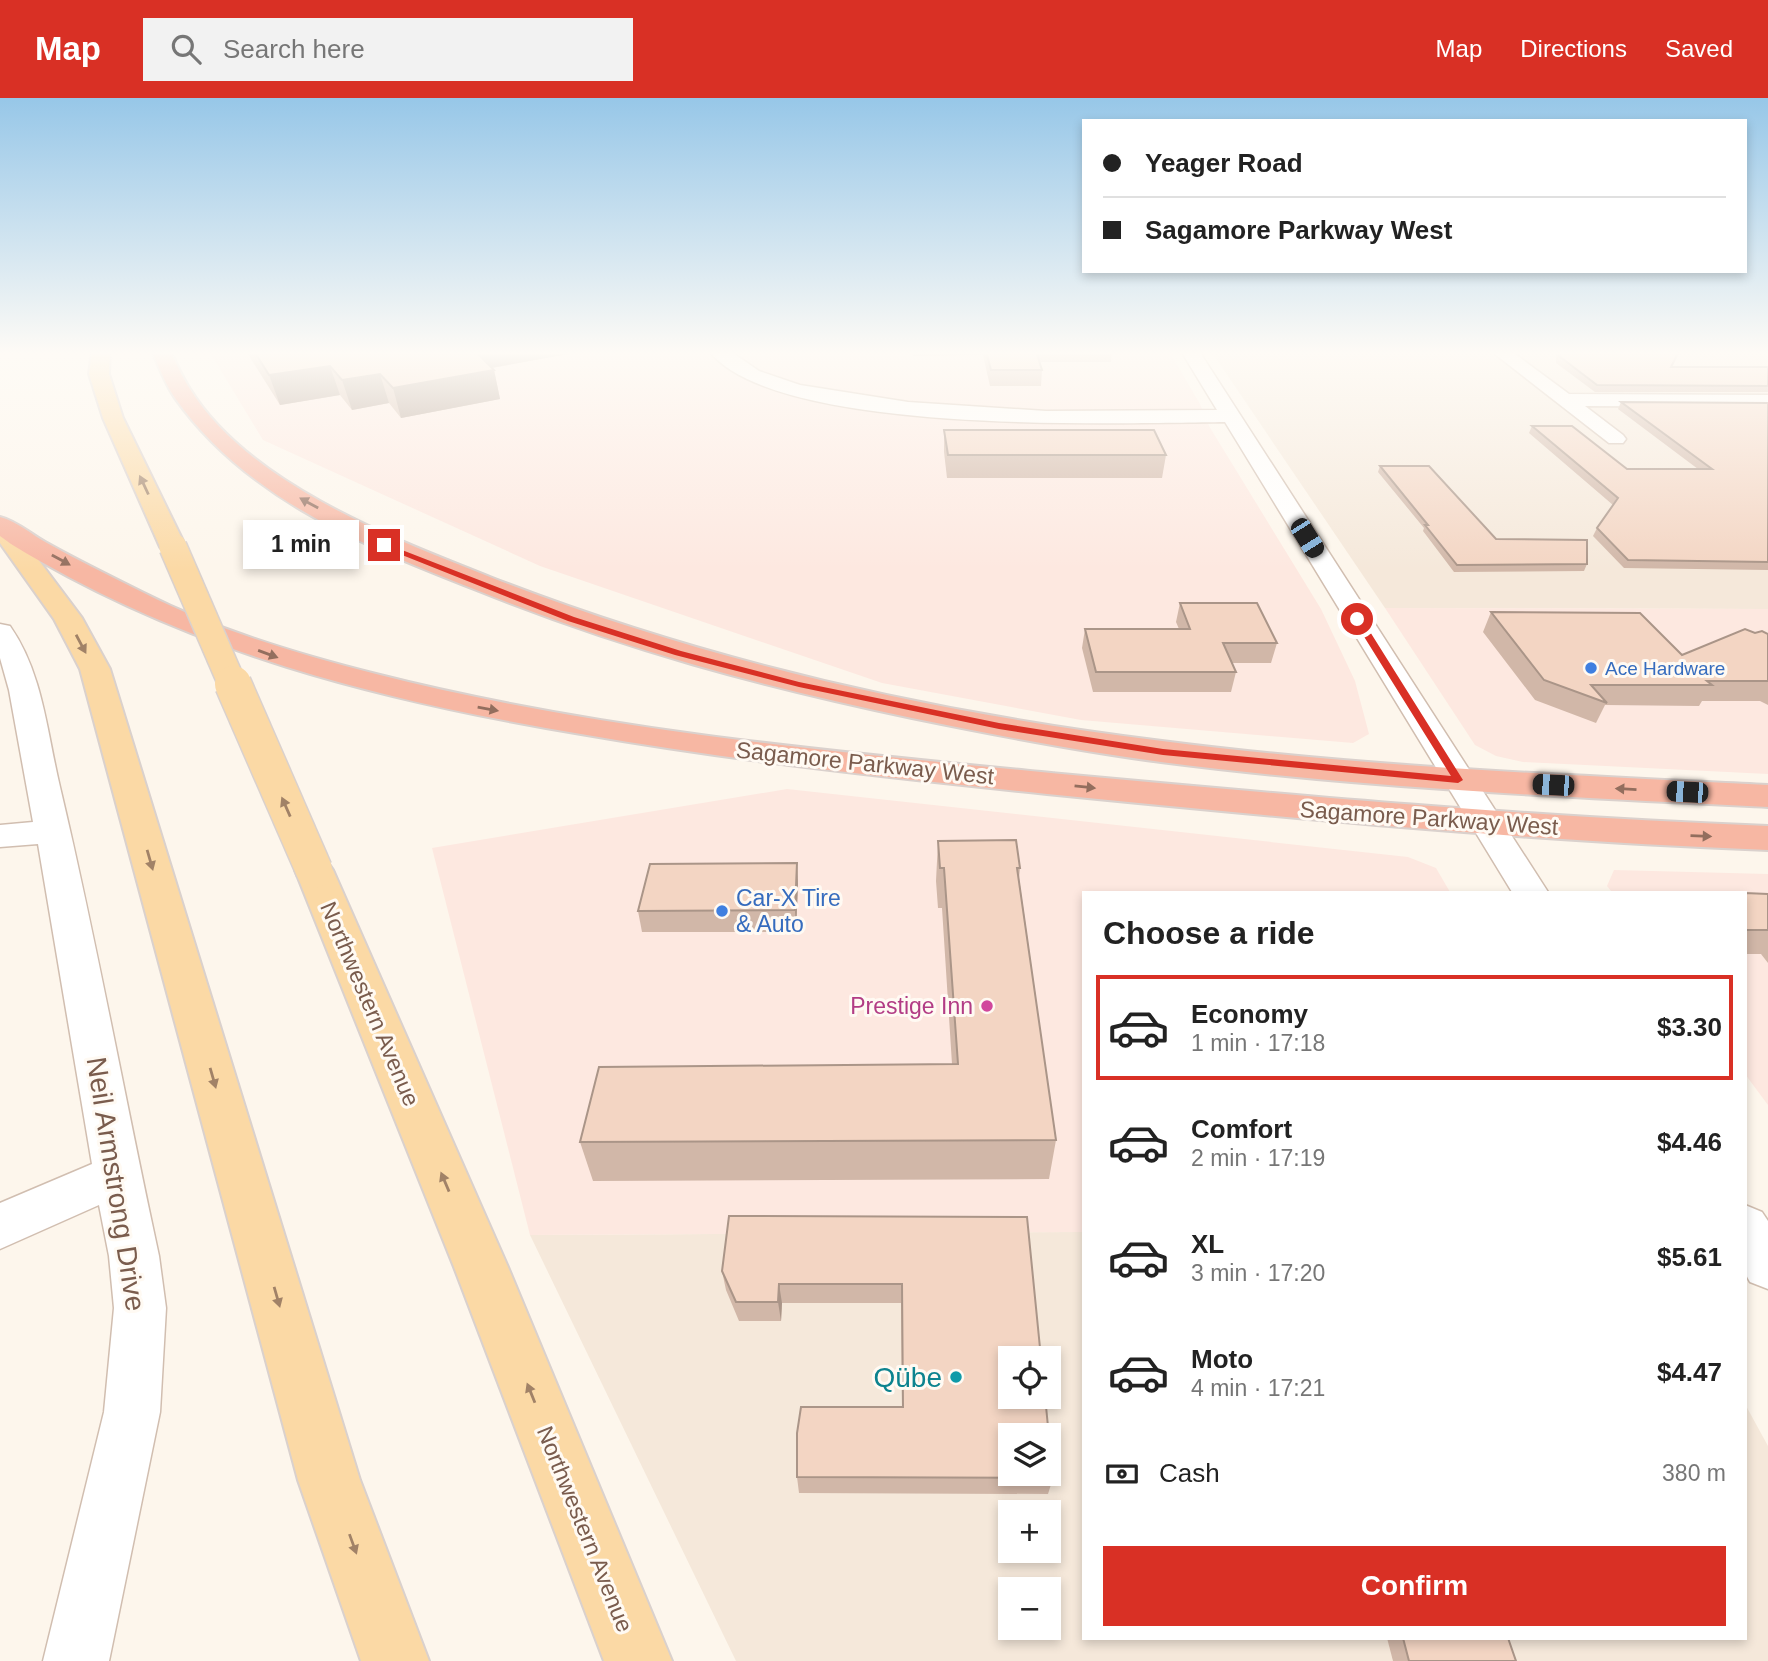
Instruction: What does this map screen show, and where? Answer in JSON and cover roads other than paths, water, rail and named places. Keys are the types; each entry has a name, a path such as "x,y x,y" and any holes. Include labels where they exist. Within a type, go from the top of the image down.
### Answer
{"highway":[{"name":"Sagamore Parkway West","path":"208,424 237,456 290,493 384,545 571,619 678,653 799,685 999,726 1163,752 1458,780 1768,796"},
{"name":"Sagamore Parkway West","path":"1,526 126,597 173,619 277,657 439,700 661,739 838,763 1487,824 1768,838"}],"main road":[{"name":"Northwestern Avenue","path":"116,424 173,547 314,870 481,1267 638,1661"},
{"path":"1,526 68,618 95,669 329,1480 395,1661"}],"street":[{"path":"1236,424 1529,891"},
{"path":"1596,424 1616,439"},
{"name":"Neil Armstrong Drive","path":"0,632 9,643 19,678 54,831 134,1256 140,1308 132,1412 76,1661"},
{"path":"0,836 23,836 54,831"},
{"path":"0,1226 117,1175"},
{"path":"1747,1231 1768,1265"}],"place":[{"name":"Ace Hardware","path":"1591,668"},
{"name":"Car-X Tire & Auto","path":"722,911"},
{"name":"Prestige Inn","path":"987,1006"},
{"name":"Qübe","path":"956,1377"}]}
